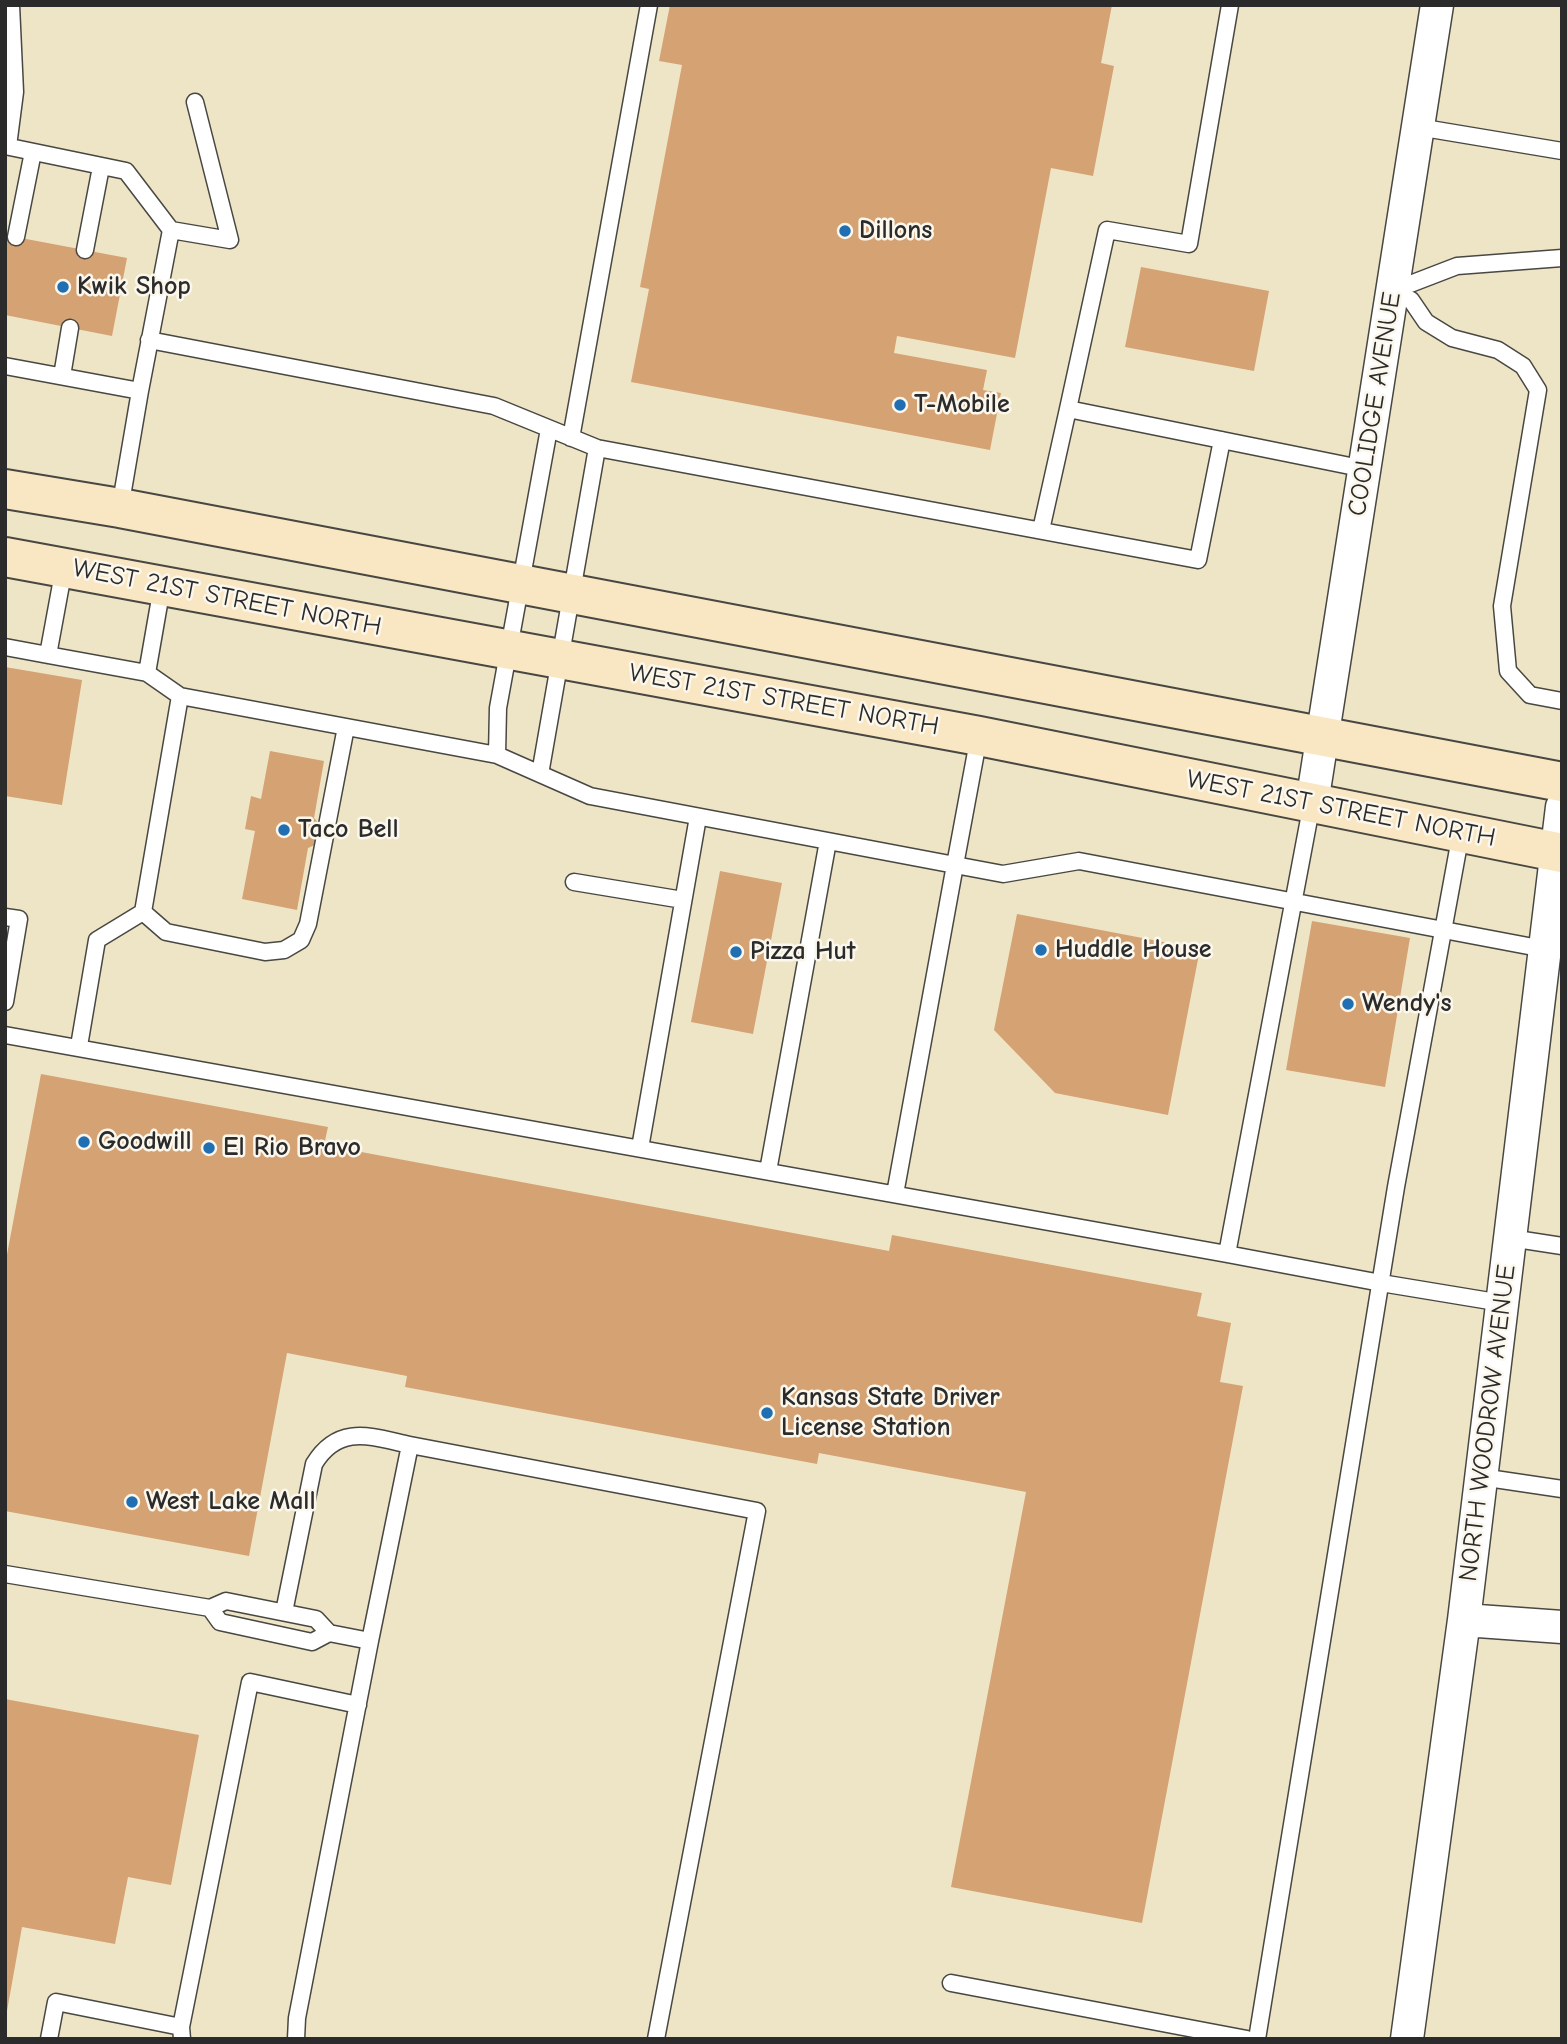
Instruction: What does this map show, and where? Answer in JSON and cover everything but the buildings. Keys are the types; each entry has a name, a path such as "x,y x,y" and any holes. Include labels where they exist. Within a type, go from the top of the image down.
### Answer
{"main road":[{"path":"5,489 120,508 1562,782"},
{"name":"WEST 21ST STREET NORTH","path":"5,557 979,736 1559,853"}],"street":[{"name":"COOLIDGE AVENUE","path":"1312,803 1437,5"},
{"name":"NORTH WOODROW AVENUE","path":"1407,2039 1464,1620 1544,949 1559,853 1562,807"},
{"path":"1464,1620 1562,1627"}],"lane":[{"path":"11,5 15,92 6,146 126,171 171,230 230,240 195,102"},
{"path":"571,438 649,5"},
{"path":"1041,530 1107,230 1189,244 1230,5"},
{"path":"1418,127 1562,150"},
{"path":"16,237 33,152"},
{"path":"85,250 101,167"},
{"path":"120,508 171,230"},
{"path":"1392,290 1457,266 1562,258"},
{"path":"1392,290 1411,300 1426,323 1452,338 1497,350 1523,366 1538,390 1502,606 1508,671 1530,695 1562,701"},
{"path":"62,376 70,328"},
{"path":"149,340 494,407 597,448 1198,560 1222,440"},
{"path":"5,366 140,391"},
{"path":"1068,409 1365,469"},
{"path":"497,755 498,708 549,429"},
{"path":"540,774 597,448"},
{"path":"48,655 64,568"},
{"path":"147,673 162,587"},
{"path":"5,647 147,673 180,696 497,755 590,796 1003,874 1079,860 1544,949"},
{"path":"79,1046 97,940 142,912 180,696"},
{"path":"142,912 166,932 265,952 284,950 301,940 308,924 346,727"},
{"path":"895,1194 979,736"},
{"path":"1227,1254 1312,803"},
{"path":"640,1148 698,817"},
{"path":"1257,2039 1396,1187 1461,833"},
{"path":"768,1171 828,841"},
{"path":"574,882 683,900"},
{"path":"5,917 19,919 5,1002"},
{"path":"5,1035 79,1046 1502,1303"},
{"path":"1510,1238 1562,1246"},
{"path":"284,1612 314,1464 323,1450 338,1440 356,1434 757,1511 656,2039"},
{"path":"296,2039 297,2018 410,1445"},
{"path":"1481,1477 1562,1489"},
{"path":"5,1574 210,1608 226,1601 316,1619 329,1633 370,1641"},
{"path":"210,1608 220,1622 312,1642 329,1633"},
{"path":"49,2039 56,2002 181,2033 250,1682 358,1705"},
{"path":"951,1983 1247,2039"}],"place":[{"name":"Dillons","path":"845,231"},
{"name":"Kwik Shop","path":"63,287"},
{"name":"T-Mobile","path":"900,405"},
{"name":"Taco Bell","path":"284,830"},
{"name":"Huddle House","path":"1041,950"},
{"name":"Pizza Hut","path":"736,952"},
{"name":"Wendy's","path":"1348,1004"},
{"name":"Goodwill","path":"84,1142"},
{"name":"El Rio Bravo","path":"209,1148"},
{"name":"Kansas State Driver License Station","path":"767,1413"},
{"name":"West Lake Mall","path":"132,1502"}]}
